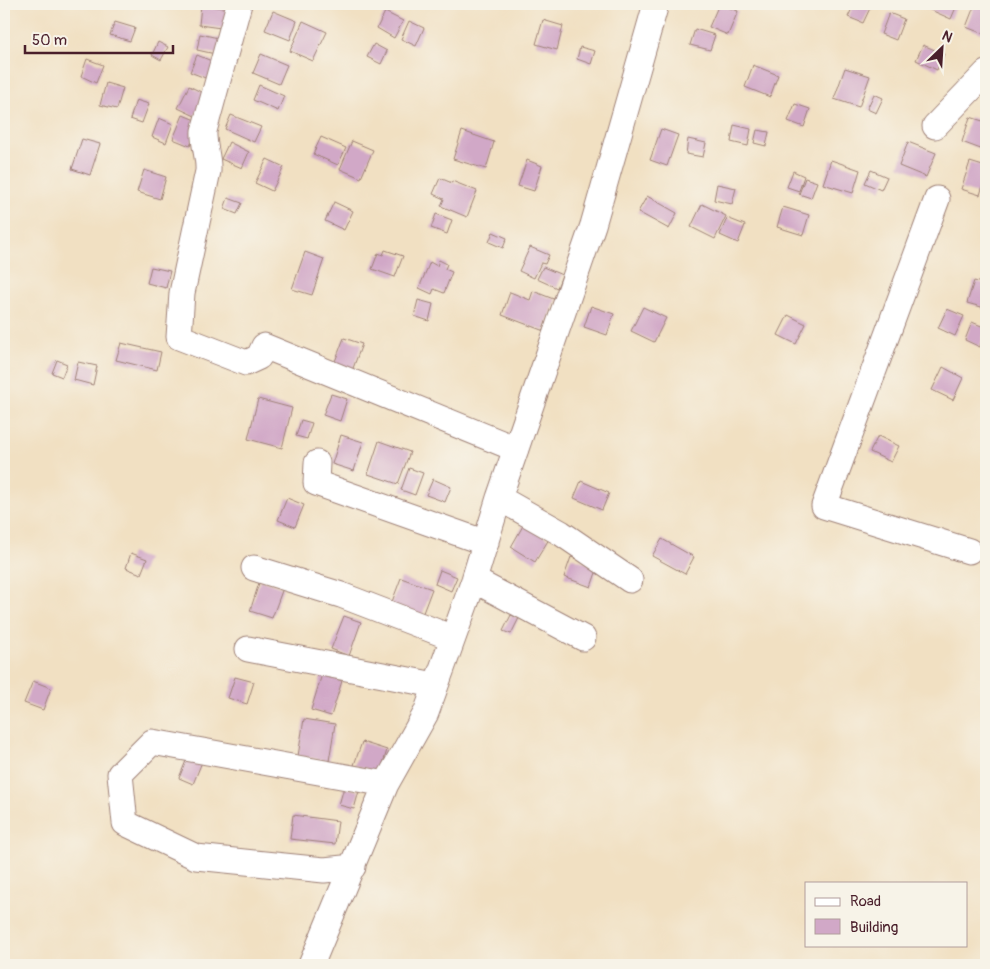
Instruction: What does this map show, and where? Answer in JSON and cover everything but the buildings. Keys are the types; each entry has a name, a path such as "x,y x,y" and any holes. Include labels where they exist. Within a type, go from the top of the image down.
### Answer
{"street":[{"path":"239,4 204,131 203,146 208,161 208,171 182,293 179,337 246,363 259,357 264,346 516,449"},
{"path":"311,965 386,784 426,713 474,580 499,498 593,225 656,4"},
{"path":"934,126 986,72"},
{"path":"937,200 824,506 969,551"},
{"path":"317,463 316,483 486,543"},
{"path":"499,498 561,533 630,580"},
{"path":"254,568 341,595 453,638"},
{"path":"474,580 583,638"},
{"path":"248,649 435,685"},
{"path":"353,867 324,870 196,857 125,824 120,774 152,742 386,784"}]}
